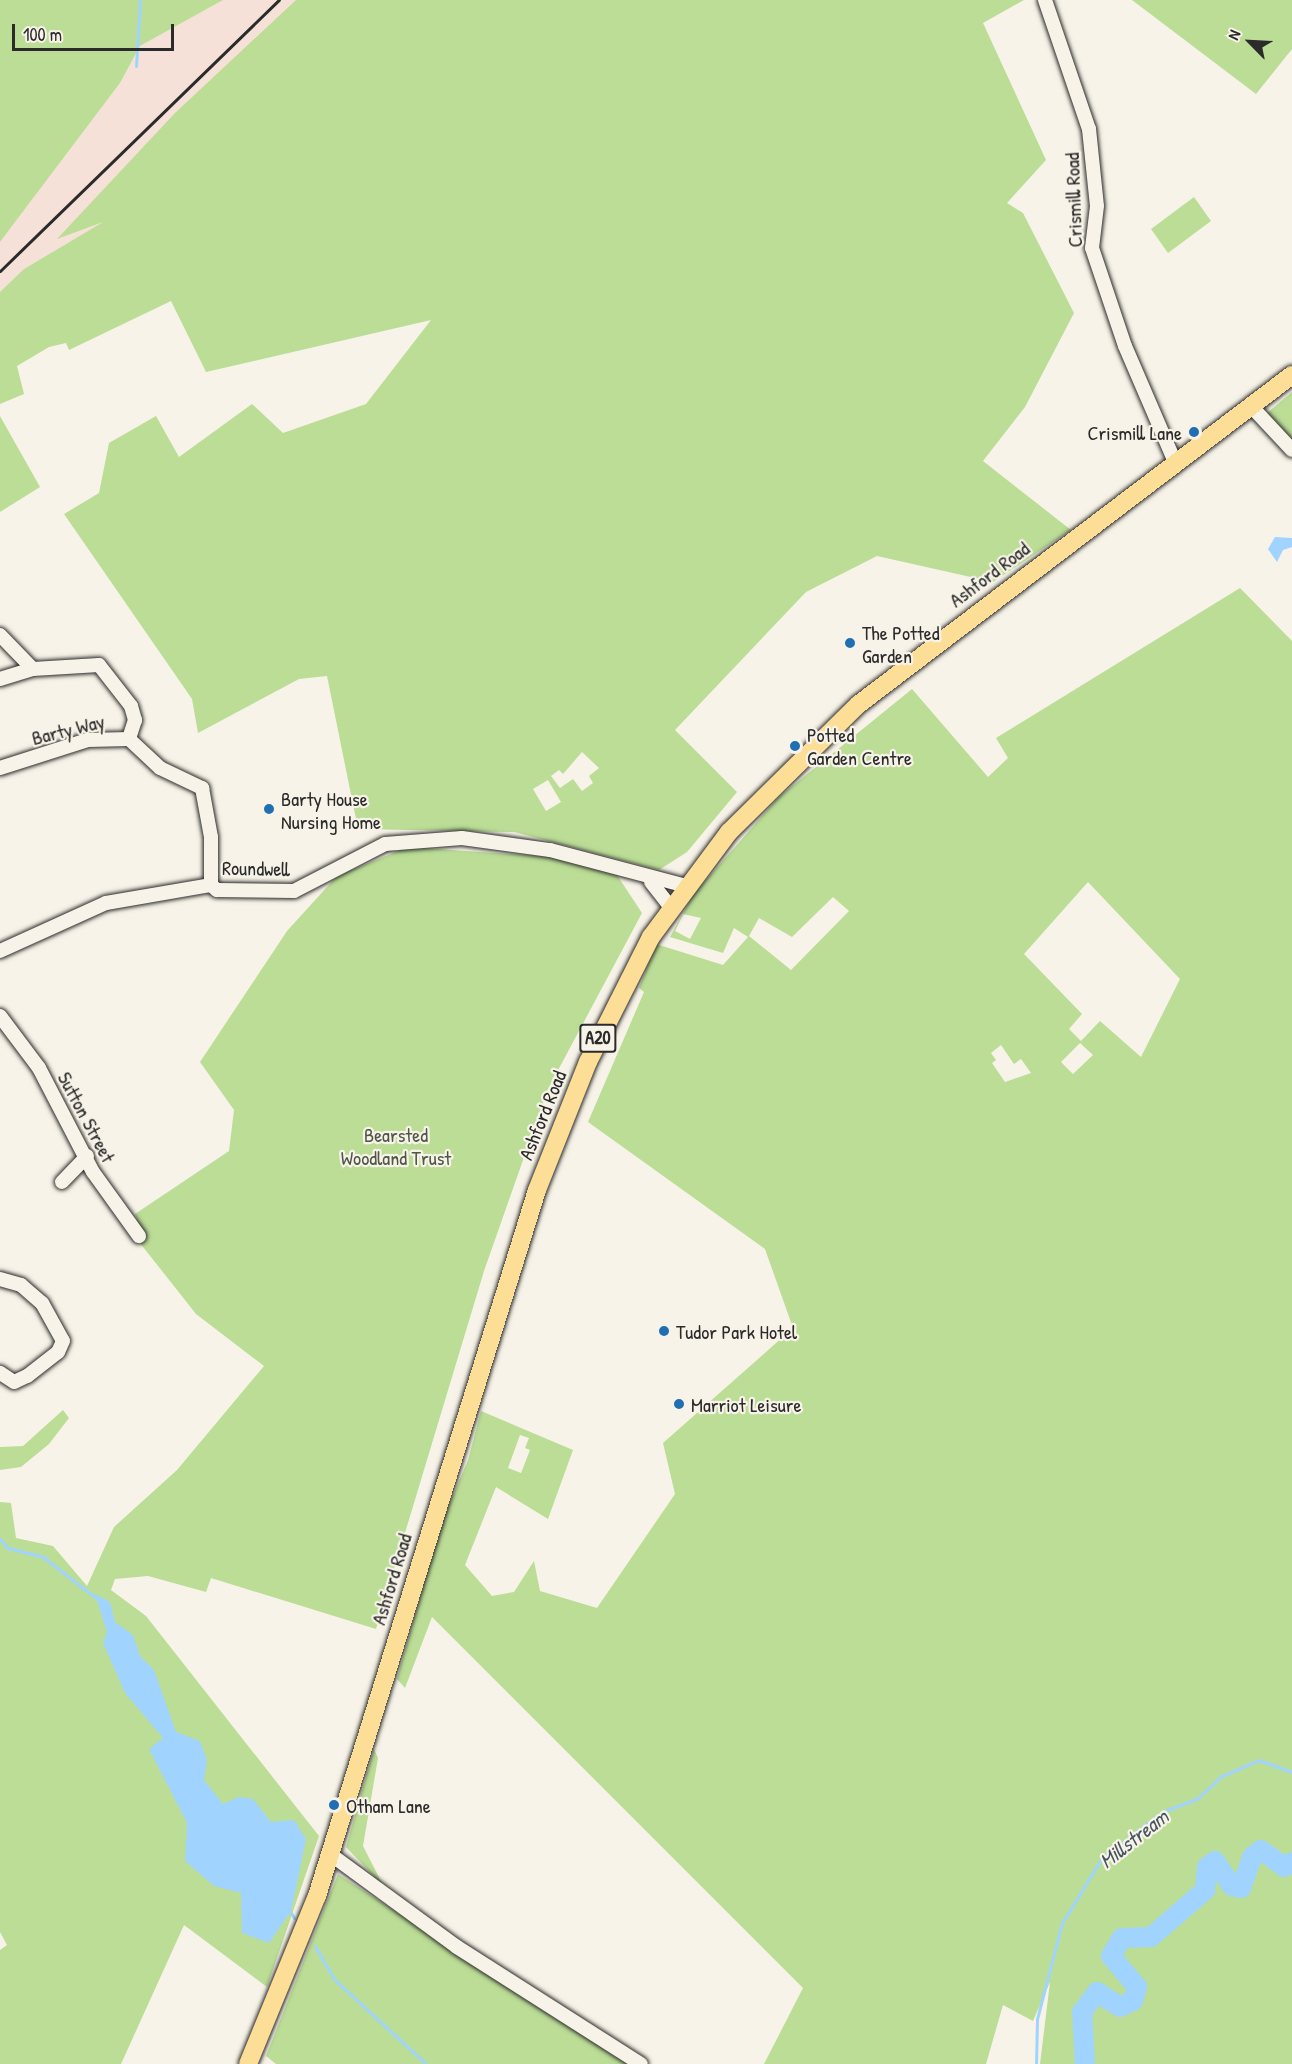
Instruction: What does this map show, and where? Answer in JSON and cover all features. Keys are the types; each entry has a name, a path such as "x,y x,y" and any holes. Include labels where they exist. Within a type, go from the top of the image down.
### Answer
{"main road":[{"name":"Ashford Road","path":"248,2064 330,1854 537,1190 605,1024 671,908 686,886 769,788 859,704 1292,375"}],"street":[{"name":"Crismill Road","path":"1045,0 1089,129 1097,206 1092,248 1175,462"},
{"path":"1251,406 1292,450"},
{"path":"0,635 33,669"},
{"path":"0,679 33,669 105,669 134,712 129,739"},
{"name":"Barty Way","path":"0,768 95,738 129,739 160,768 202,788 211,830 212,885"},
{"name":"Roundwell","path":"0,951 106,903 212,885 217,890 294,891 385,844 462,838 550,850 651,882 686,886"},
{"path":"651,882 671,908"},
{"name":"Sutton Street","path":"0,1016 39,1068 87,1156 93,1172 139,1236"},
{"path":"62,1182 87,1156"},
{"path":"0,1279 21,1285 42,1303 63,1341 58,1352 27,1376 14,1382 0,1373"},
{"path":"330,1854 457,1947 641,2064"}],"shaded area":[{"path":"223,0 301,0 108,219 24,269 0,300 0,242 120,83 140,46"}],"green space":[{"path":"0,0 223,0 140,46 120,83 0,242"},
{"path":"296,0 1024,0 983,23 1046,160 1007,203 1023,213 1074,313 1025,407 983,461 1071,530 993,582 877,556 806,592 675,730 737,792 687,852 659,870 514,832 358,829 327,676 299,679 198,733 192,699 64,514 99,493 109,443 156,416 179,457 252,404 283,433 366,404 431,320 206,372 171,301 69,350 66,343 49,347 17,366 24,394 0,404 0,292 24,269 103,222 57,239 175,113","holes":["582,752 599,768 589,776 593,783 582,791 573,779 560,788 551,776 559,770 563,774","548,780 561,802 546,811 533,789"]},
{"path":"1132,0 1292,0 1292,49 1256,94"},
{"path":"1194,197 1211,221 1168,253 1151,229"},
{"path":"1292,392 1292,441 1266,414"},
{"path":"0,416 40,487 0,512"},
{"path":"1240,588 1292,641 1292,2064 1040,2064 1050,1982 1033,2021 1003,2005 986,2064 764,2064 803,1988 432,1617 405,1688 397,1679 441,1524 468,1460 481,1411 573,1450 548,1519 496,1487 465,1565 492,1596 514,1592 534,1561 540,1591 597,1608 675,1494 663,1443 793,1328 765,1249 588,1122 644,992 639,988 656,944 723,965 748,937 734,928 723,953 670,937 693,895 779,797 912,689 988,777 1008,758 996,738","holes":["1088,882 1180,979 1141,1057 1100,1021 1081,1041 1069,1029 1082,1014 1024,954","833,897 849,911 791,970 749,936 759,918 792,937","683,914 701,918 690,939 675,931","1080,1043 1093,1055 1073,1074 1061,1062","1001,1045 1014,1064 1021,1059 1031,1073 1005,1082 992,1063 996,1060 991,1053","520,1435 529,1438 525,1448 530,1450 521,1473 508,1468"]},
{"name":"Bearsted Woodland Trust","path":"408,847 554,857 617,875 642,913 548,1089 484,1271 376,1629 211,1578 206,1592 148,1576 115,1579 111,1590 146,1616 319,1836 267,1987 184,1925 121,2064 0,2064 0,1950 7,1945 0,1932 0,1502 11,1503 16,1538 53,1546 87,1586 114,1527 177,1470 264,1366 196,1314 136,1238 142,1233 135,1214 229,1151 234,1110 200,1062 287,931 337,876"},
{"path":"63,1410 69,1418 49,1444 21,1467 0,1470 0,1447 23,1446"},
{"path":"374,1749 378,1758 363,1846 384,1887 346,1847"},
{"path":"338,1874 630,2064 276,2064 266,2056"}],"water":[{"path":"1275,537 1292,538 1292,547 1283,550 1277,562 1268,549"},
{"path":"95,1594 110,1602 115,1622 133,1635 140,1656 154,1670 176,1732 200,1741 207,1760 204,1780 223,1804 239,1797 253,1799 271,1822 294,1820 306,1839 291,1911 269,1943 242,1933 241,1893 214,1886 185,1861 187,1823 149,1749 163,1738 125,1693 103,1643 107,1632"}],"waterway":[{"path":"136,66 140,0"},
{"path":"0,1539 8,1548 43,1557 96,1598"},
{"name":"Millstream","path":"1036,2064 1037,2019 1062,1923 1101,1859 1162,1812 1198,1798 1222,1776 1259,1760 1292,1772"},
{"path":"1085,2064 1082,2012 1097,1992 1120,2007 1133,2001 1137,1987 1111,1956 1122,1938 1151,1937 1205,1890 1207,1867 1215,1861 1232,1886 1241,1888 1252,1857 1261,1850 1284,1867 1292,1862"},
{"path":"290,1911 294,1918"},
{"path":"315,1946 334,1979 426,2064"}],"railway":[{"path":"0,271 279,0"}],"place":[{"name":"Crismill Lane","path":"1194,432"},
{"name":"The Potted Garden","path":"850,643"},
{"name":"Potted Garden Centre","path":"795,746"},
{"name":"Barty House Nursing Home","path":"269,809"},
{"name":"Tudor Park Hotel","path":"664,1331"},
{"name":"Marriot Leisure","path":"679,1404"},
{"name":"Otham Lane","path":"334,1805"}]}
